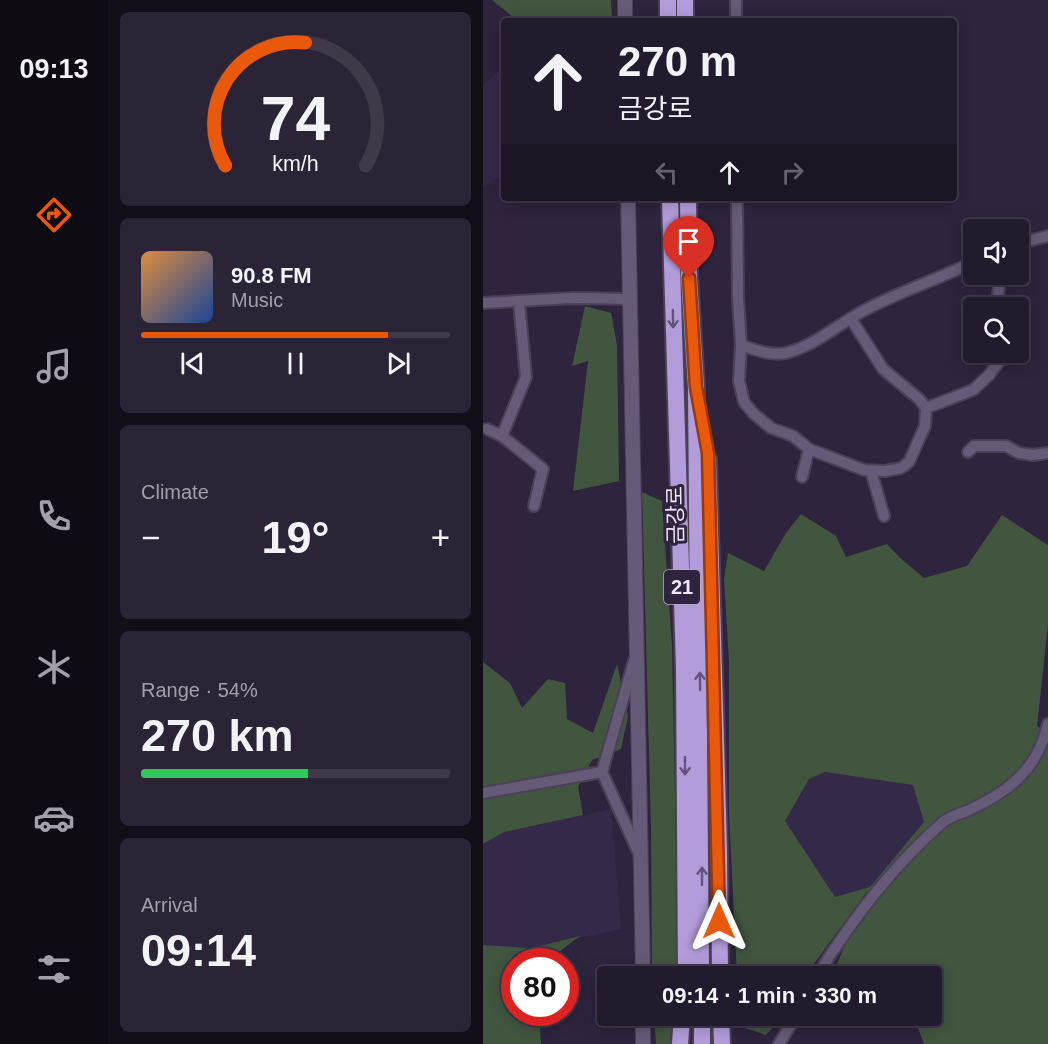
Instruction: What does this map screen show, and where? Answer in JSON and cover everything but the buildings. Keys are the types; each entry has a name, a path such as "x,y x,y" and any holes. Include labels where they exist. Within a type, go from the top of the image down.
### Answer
{"highway":[{"path":"668,0 668,18"},
{"path":"685,0 685,18"},
{"name":"금강로","path":"670,201 684,668 685,966"},
{"name":"금강로","path":"688,201 689,278 696,387 701,966"},
{"path":"696,387 708,453 720,966"},
{"path":"680,1044 683,1026"},
{"path":"685,1026 686,1044"},
{"path":"702,1026 702,1044"},
{"path":"721,1026 722,1044"}],"street":[{"path":"625,0 625,18"},
{"path":"736,0 736,18"},
{"path":"628,201 643,966"},
{"path":"737,201 741,345 739,381 744,402 771,428 793,436 809,449 871,471 901,468 909,462 925,426 926,408 919,399 883,369 851,319"},
{"path":"1029,241 1048,236"},
{"path":"741,345 756,351 775,354 788,352 812,342 866,309 963,266"},
{"path":"483,303 573,298 630,299"},
{"path":"502,436 526,378 519,302"},
{"path":"926,408 973,390 998,363"},
{"path":"487,429 502,436 543,469 534,506"},
{"path":"968,452 974,446 1006,446 1019,453 1033,455 1048,453"},
{"path":"802,477 809,449"},
{"path":"871,471 884,516"},
{"path":"638,649 602,772 641,860"},
{"path":"824,966 907,856 944,820 995,796 1030,768 1044,743 1048,724"},
{"path":"483,793 602,772"},
{"path":"642,1044 643,1026"},
{"path":"779,1044 790,1026"}],"shaded area":[{"path":"501,70 501,175 483,187 483,85"},
{"path":"825,772 913,785 924,822 870,887 835,897 785,821 809,779"},
{"path":"611,809 621,929 531,948 483,945 483,844 504,832"}],"green space":[{"path":"492,0 611,0 612,18 514,18"},
{"path":"585,306 611,313 617,345 619,481 573,491 588,361 572,366"},
{"path":"642,492 662,501 672,646 678,940 676,966 652,966 651,829"},
{"path":"801,514 836,536 846,557 887,544 924,578 967,566 1002,515 1048,545 1048,625 1037,726 1048,731 1048,1044 924,1044 917,1026 942,1026 942,966 836,966 868,890 812,966 737,966 729,814 729,662 724,579 728,553 764,571 786,533","holes":["825,772 913,785 924,822 870,887 835,897 785,821 809,779"]},
{"path":"483,662 510,683 522,708 548,679 565,683 567,719 593,733 617,664 628,716 621,749 592,760 578,787 583,815 504,832 483,844"},
{"path":"580,936 564,948 531,948"},
{"path":"483,945 531,948 501,948 501,1026 540,1026 541,1044 483,1044"},
{"path":"655,1026 671,1026 670,1044 656,1044"},
{"path":"739,1026 774,1026 766,1035"}],"route":[{"path":"689,278 696,387 708,453 719,921"}]}
